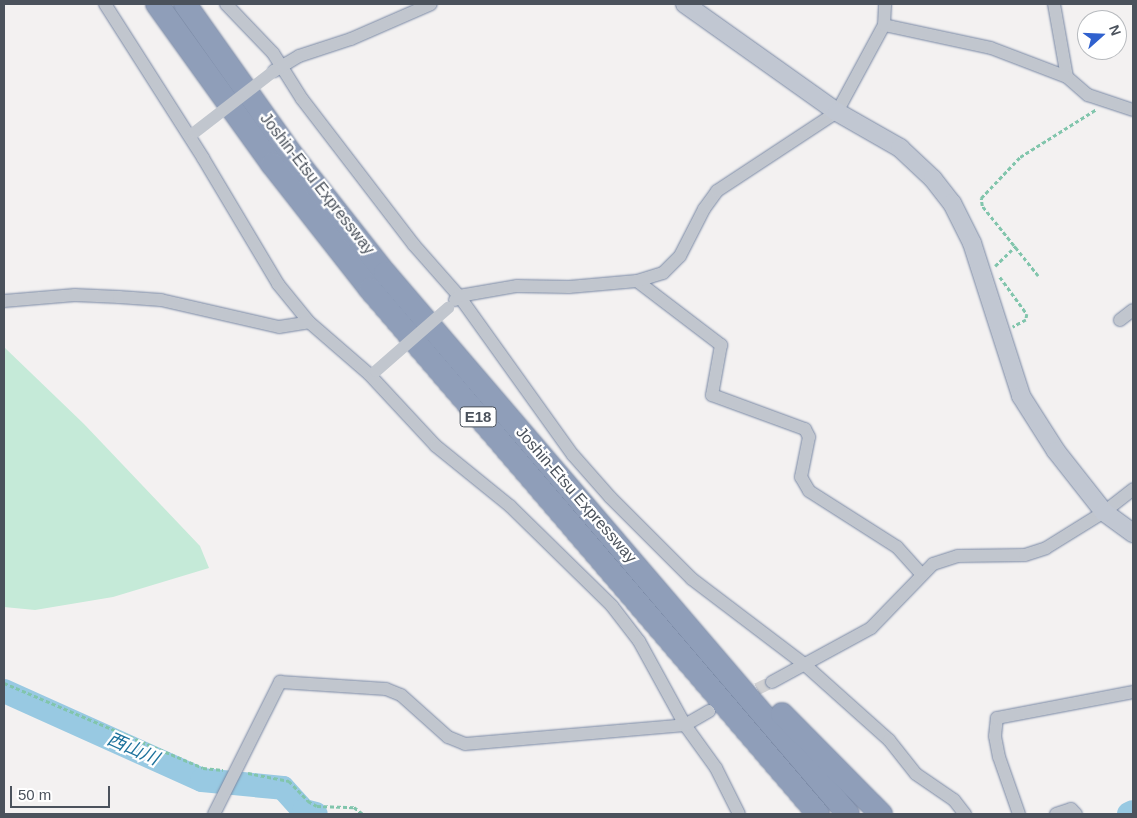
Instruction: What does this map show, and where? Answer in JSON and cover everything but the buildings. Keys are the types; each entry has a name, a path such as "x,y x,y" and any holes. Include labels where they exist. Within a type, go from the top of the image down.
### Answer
{"highway":[{"name":"Joshin-Etsu Expressway","path":"158,4 240,120 370,289 818,814"},
{"name":"Joshin-Etsu Expressway","path":"185,4 339,215 443,342 623,549 848,814"},
{"path":"623,549 881,814"},
{"path":"686,660 730,720 806,814"}],"street":[{"path":"105,4 191,134 278,284 309,322 372,373 436,446 510,506 612,606 639,641 685,725 716,768 739,814"},
{"path":"226,4 272,53 277,70 414,245 459,296 573,455 610,497 692,579 804,664 889,740 916,774 954,800 964,814"},
{"path":"191,134 298,56 351,39 431,4"},
{"path":"684,4 836,112 900,148 952,203 972,243 1021,396 1056,451 1104,512 1133,533"},
{"path":"372,373 448,308 459,296 516,286 569,288 637,281 663,273 680,256 704,209 724,185 836,112 884,25 885,4"},
{"path":"1054,4 1067,77"},
{"path":"884,25 992,48 1067,77 1088,95 1110,104 1133,110"},
{"path":"637,281 722,345 712,395 805,429 810,437 801,477 810,491 897,547 921,574"},
{"path":"4,301 75,295 120,296 161,300 279,327 309,322"},
{"path":"1120,320 1133,310"},
{"path":"772,682 871,628 921,574 943,559 1032,552 1046,548 1104,512 1133,489"},
{"path":"214,814 280,682 386,689 401,696 448,737 465,744 685,725 709,711"},
{"path":"1019,814 999,757 995,736 997,718 1133,692"},
{"path":"1056,814 1071,809 1076,814"}],"path":[{"path":"1038,276 1016,246 982,206 985,191 1039,144 1110,104"},
{"path":"1000,333 1026,320 1027,314 992,268 1016,246"},
{"path":"4,683 203,768 236,771 289,781 308,802 317,806 354,807 363,814"}],"green space":[{"path":"4,347 84,424 200,546 209,568 113,597 35,610 4,607"}],"waterway":[{"name":"西山川","path":"4,691 202,780 283,788 304,811 316,814"},
{"name":"西山川","path":"1129,814 1133,812"}],"tunnel":[{"path":"741,697 772,682"}]}
